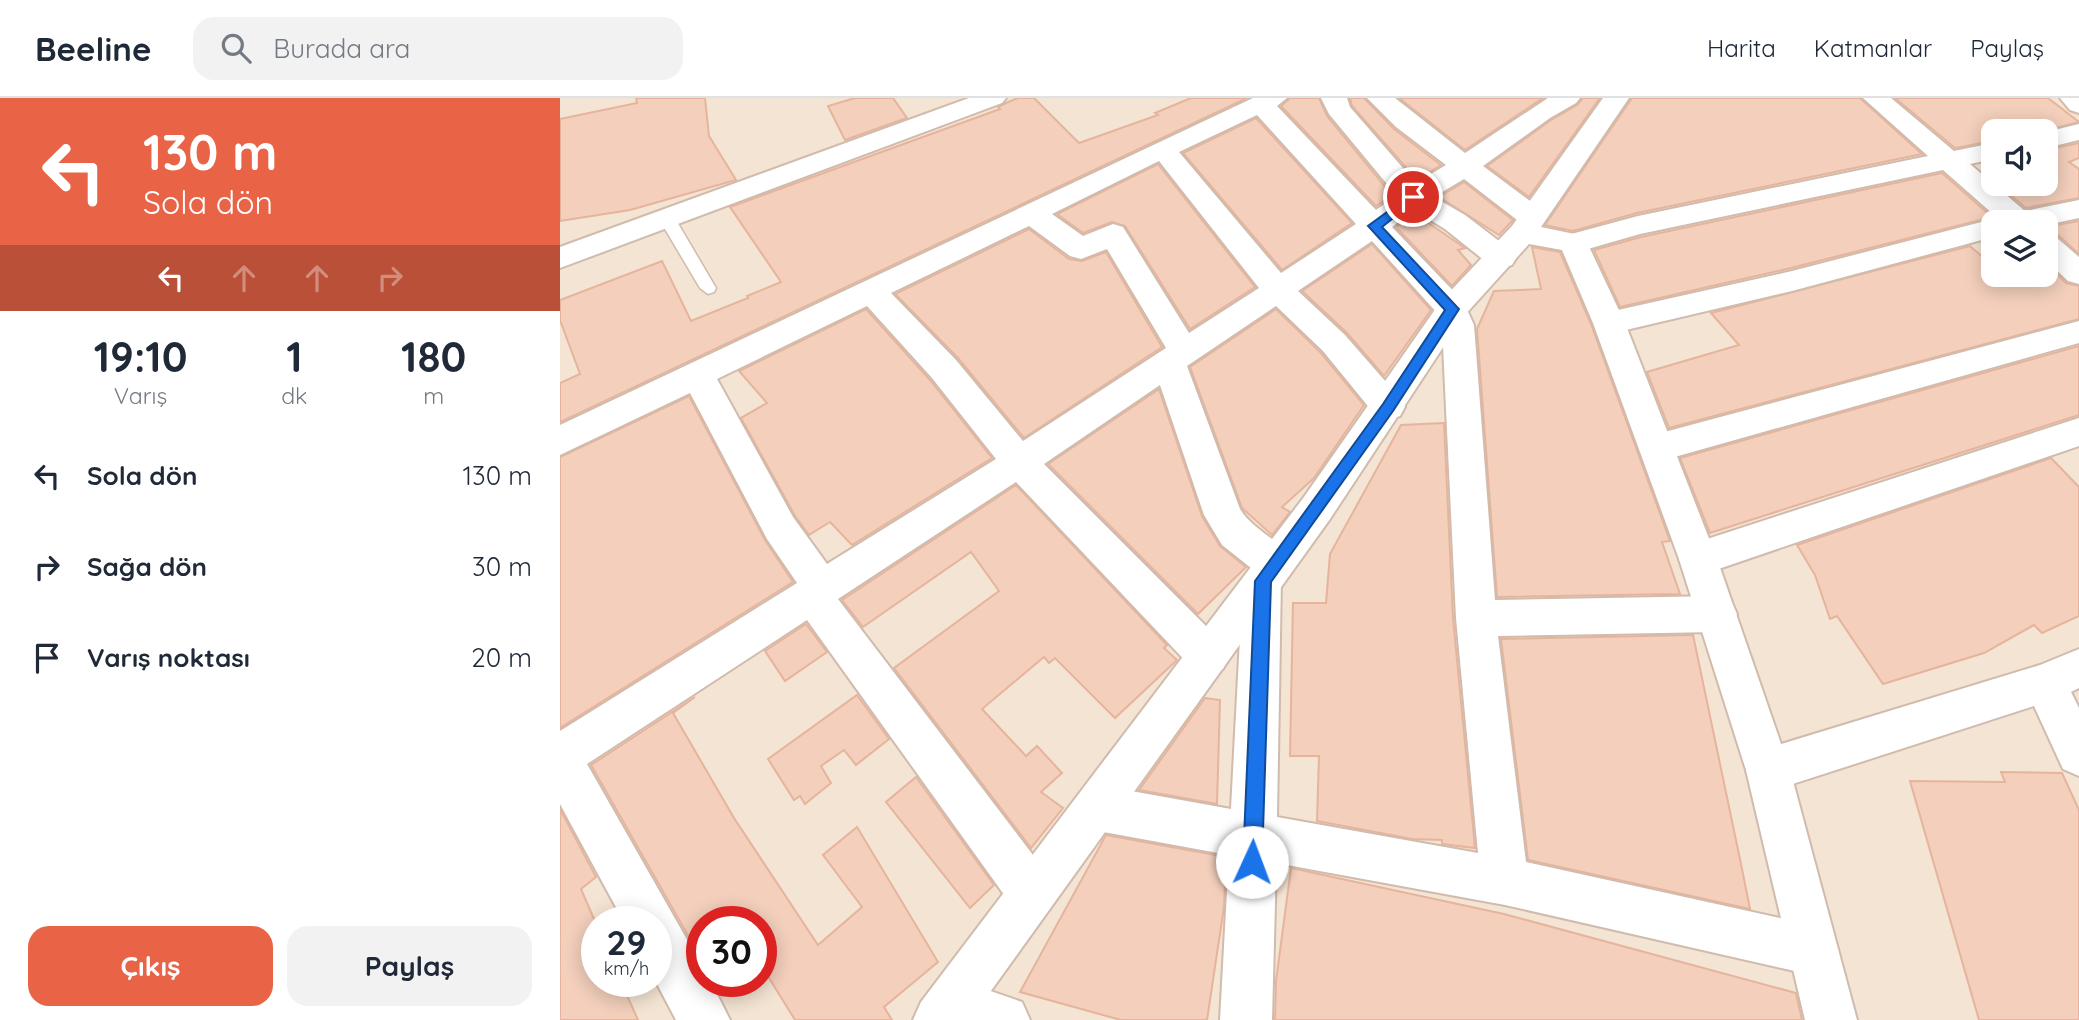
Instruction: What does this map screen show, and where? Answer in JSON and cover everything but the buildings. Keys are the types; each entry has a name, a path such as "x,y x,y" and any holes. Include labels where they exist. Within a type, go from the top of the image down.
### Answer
{"street":[{"path":"560,258 993,98"},
{"path":"1334,98 1338,109 1413,197 1455,222 1518,236 1574,243 1638,225 1981,153"},
{"path":"1380,98 1405,121 1465,166 1518,236"},
{"path":"641,906 560,758 1019,463 1374,226 1413,197 1465,166 1530,105 1567,98"},
{"path":"1004,1020 946,1012 1388,407 1452,309 1518,236 1616,98"},
{"path":"1876,98 1949,160 1999,210"},
{"path":"2073,98 2079,105"},
{"path":"560,441 1267,101 1374,226 1452,309 1458,325 1476,618 1504,881"},
{"path":"2058,136 2079,132"},
{"path":"1163,149 1277,289 1334,343 1388,407"},
{"path":"2058,213 2079,209"},
{"path":"1030,213 1081,249 1113,234 1177,356 1223,515 1269,572 1253,836 1246,1020"},
{"path":"1609,323 1792,281 1981,231"},
{"path":"1574,243 1609,323 1717,614 1768,769 1831,1020"},
{"path":"2058,255 2079,274"},
{"path":"871,291 944,369 1019,463 1208,656"},
{"path":"1657,448 2079,332"},
{"path":"698,375 817,592 1032,893"},
{"path":"1698,559 2074,441"},
{"path":"1476,618 1717,614"},
{"path":"1768,769 2062,676 2079,754"},
{"path":"1098,807 1504,881 1812,950"},
{"path":"672,962 704,1020"}],"lane":[{"path":"667,219 708,288"}],"shaded area":[{"path":"560,98 2079,98 2079,1020 560,1020"}],"route":[{"path":"1252,862 1263,581 1388,407 1452,309 1374,226 1413,197"}]}
